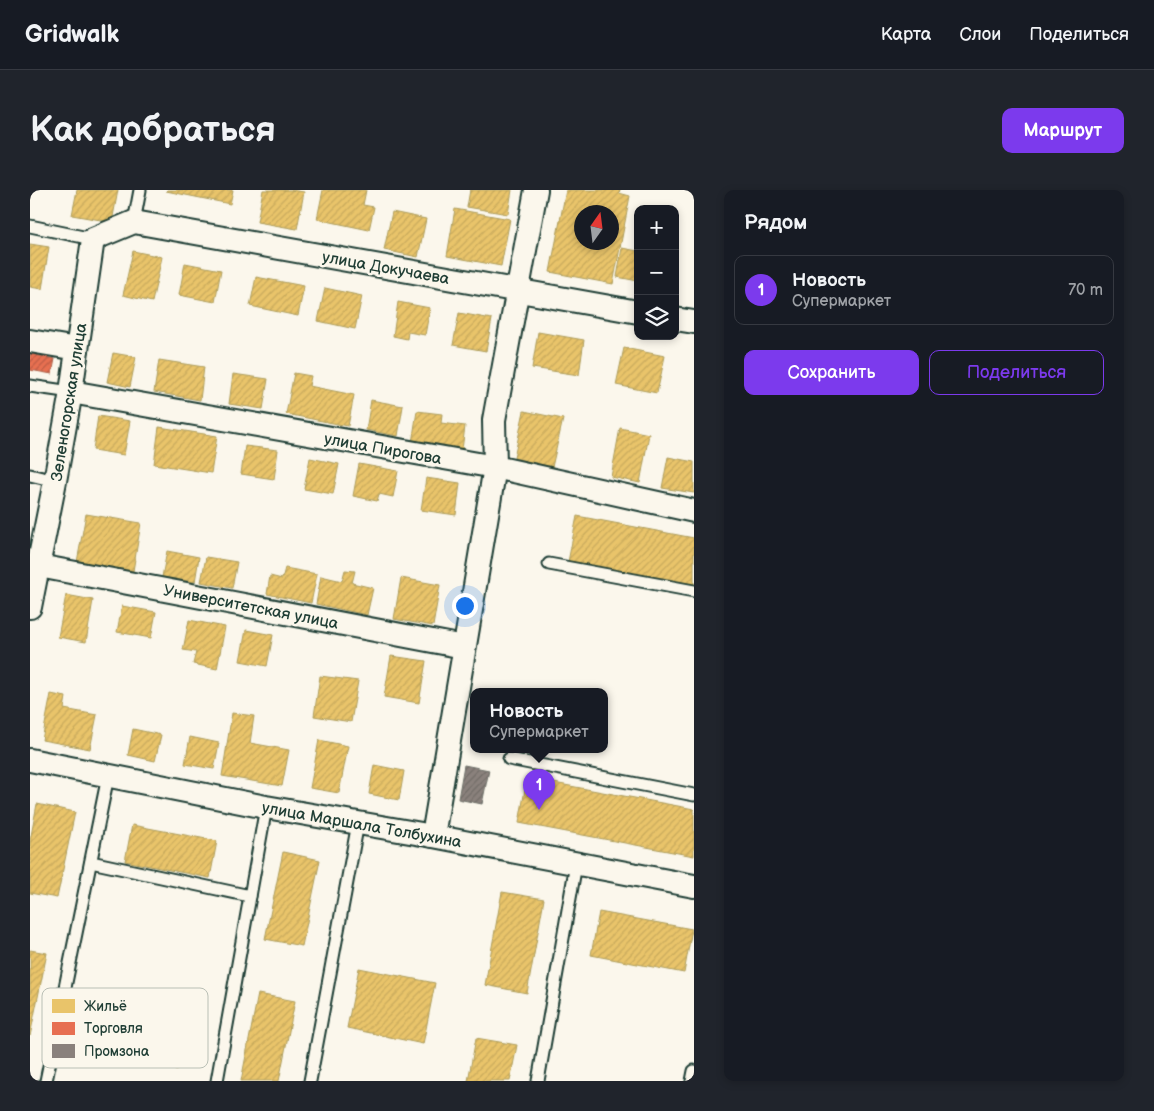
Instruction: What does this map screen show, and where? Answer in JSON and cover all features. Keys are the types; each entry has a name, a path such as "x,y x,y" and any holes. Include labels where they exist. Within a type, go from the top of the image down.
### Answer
{"street":[{"path":"433,836 495,468 494,420 536,190"},
{"path":"93,239 134,222"},
{"name":"улица Докучаева","path":"134,222 634,311"},
{"name":"Зеленогорская улица","path":"30,607 56,481 93,239"},
{"path":"679,320 694,322"},
{"path":"30,341 77,349"},
{"name":"улица Пирогова","path":"71,392 495,468 694,511"},
{"name":"Университетская улица","path":"39,566 464,647"},
{"name":"улица Маршала Толбухина","path":"30,760 266,807 433,836 694,886"}],"lane":[{"path":"134,222 140,190"},
{"path":"30,226 93,239"},
{"path":"30,386 71,392"},
{"path":"30,476 56,481"},
{"path":"549,564 694,591"},
{"path":"509,759 694,795"},
{"path":"65,988 108,776"},
{"path":"217,1081 266,807"},
{"path":"310,1081 358,823"},
{"path":"91,862 250,896"},
{"path":"538,1081 576,864"},
{"path":"46,1081 49,1068"},
{"path":"692,1081 694,1071"}],"building: Жильё":[{"path":"77,190 118,190 112,222 72,215"},
{"path":"167,190 233,190 230,204"},
{"path":"263,190 304,192 297,229 257,222"},
{"path":"323,190 366,190 363,205 374,207 369,230 317,219"},
{"path":"470,190 512,190 508,214 467,207"},
{"path":"566,190 620,190 619,193 630,196 613,284 550,272"},
{"path":"455,209 510,219 501,266 447,256"},
{"path":"392,212 426,219 418,257 384,250"},
{"path":"30,244 49,247 42,289 30,287"},
{"path":"622,248 634,250 634,280 617,277"},
{"path":"133,251 162,257 152,302 123,295"},
{"path":"185,263 221,270 215,302 179,295"},
{"path":"256,277 304,286 298,316 250,306"},
{"path":"325,288 362,296 355,329 318,321"},
{"path":"398,302 430,308 425,335 408,332 407,339 393,336"},
{"path":"459,313 492,319 486,351 453,345"},
{"path":"538,332 584,340 579,375 532,368"},
{"path":"624,348 665,356 657,393 616,385"},
{"path":"113,353 136,357 130,387 107,382"},
{"path":"159,360 204,367 200,400 154,392"},
{"path":"294,373 311,376 309,386 354,395 348,426 286,414"},
{"path":"233,374 268,379 263,409 229,404"},
{"path":"371,400 403,406 398,436 366,430"},
{"path":"417,411 442,414 441,423 465,426 462,450 412,443"},
{"path":"524,411 563,419 552,467 514,458"},
{"path":"98,416 130,421 124,455 93,450"},
{"path":"159,427 217,436 211,473 154,464"},
{"path":"620,428 649,434 640,483 611,477"},
{"path":"245,446 278,450 274,479 241,474"},
{"path":"668,457 694,462 694,493 662,488"},
{"path":"310,458 339,464 333,494 304,489"},
{"path":"359,464 398,471 393,497 379,494 377,501 353,496"},
{"path":"426,478 460,483 456,515 421,510"},
{"path":"86,514 141,523 133,571 77,562"},
{"path":"577,516 694,538 694,585 568,562"},
{"path":"167,551 199,557 195,582 162,577"},
{"path":"206,557 237,562 232,588 201,582"},
{"path":"285,568 317,574 311,603 267,594 270,576 282,579"},
{"path":"345,570 355,571 352,583 373,588 367,615 316,604 321,576 342,581"},
{"path":"401,578 440,585 433,626 394,619"},
{"path":"66,595 93,600 86,642 58,637"},
{"path":"122,606 156,612 151,638 117,632"},
{"path":"189,620 225,627 217,669 193,664 196,652 183,650"},
{"path":"246,630 273,635 267,666 240,661"},
{"path":"391,656 426,661 419,703 384,697"},
{"path":"320,676 358,681 351,722 314,716"},
{"path":"51,694 66,697 64,709 97,715 90,749 42,740"},
{"path":"232,713 254,716 250,743 289,750 282,786 222,776"},
{"path":"133,729 161,735 155,761 128,755"},
{"path":"190,737 219,743 214,769 185,764"},
{"path":"319,740 348,746 339,793 310,788"},
{"path":"374,765 404,771 399,800 369,794"},
{"path":"527,778 694,809 694,856 519,823"},
{"path":"37,804 75,812 57,898 30,893 30,841"},
{"path":"132,825 217,841 210,878 125,861"},
{"path":"283,852 320,860 302,946 265,939"},
{"path":"502,892 544,899 527,993 485,985"},
{"path":"599,912 692,929 684,973 591,955"},
{"path":"30,950 47,953 30,1036"},
{"path":"359,968 435,983 423,1044 347,1028"},
{"path":"258,994 295,1001 279,1081 241,1081"},
{"path":"476,1038 517,1045 510,1081 468,1081"}],"building: Торговля":[{"path":"30,354 55,359 52,374 30,370"}],"building: Промзона":[{"path":"464,765 489,770 482,804 458,799"}],"place":[{"name":"Новость","path":"539,810"}]}
